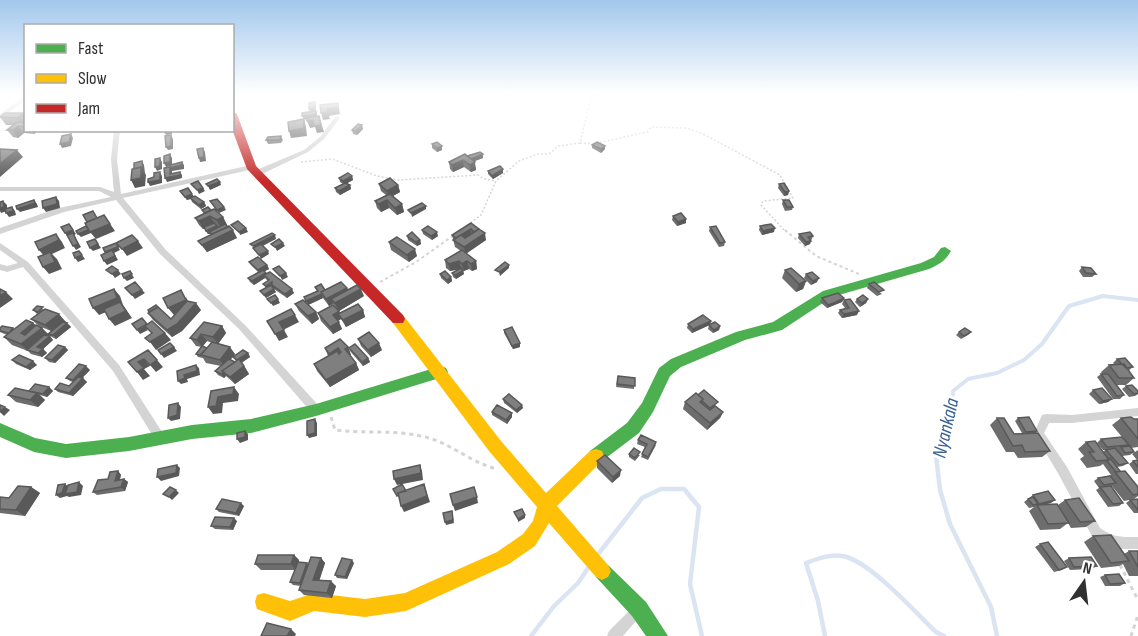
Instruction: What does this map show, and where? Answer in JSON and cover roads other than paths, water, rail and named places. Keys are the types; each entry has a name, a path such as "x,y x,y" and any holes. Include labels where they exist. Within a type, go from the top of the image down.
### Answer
{"street":[{"path":"235,123 254,170 390,308 441,372 454,395 582,550 639,609 658,636"},
{"path":"0,231 62,210 117,196 254,170 278,163 306,151 322,138 333,123"},
{"path":"117,132 114,159 117,196"},
{"path":"0,189 100,189 117,196 163,252 322,408"},
{"path":"0,246 25,264 116,368 160,438"},
{"path":"264,602 290,611 314,602 365,608 406,602 503,558 529,540 540,525 546,505 605,447 633,428 648,407 664,372 676,363 741,336 777,326 828,294 925,266 938,260 945,251"},
{"path":"0,267 7,269 25,264"},
{"path":"0,430 34,445 66,451 251,426 322,408 441,372"},
{"path":"1138,412 1046,418 1039,433 1063,471 1096,532 1118,543 1138,543"},
{"path":"614,636 639,609"}],"waterway":[{"name":"Nyankala","path":"952,409 953,391 968,379 997,373 1024,360 1042,344 1069,306 1103,296 1138,300"},
{"name":"Nyankala","path":"952,408 951,418 936,455 940,490 950,524 991,607 997,636"},
{"name":"Nyankala","path":"596,557 642,498 661,489 684,489 699,507 690,584 702,636"},
{"name":"Nyankala","path":"825,636 818,601 806,563 831,556 847,557 858,562 894,590 936,632 944,636"},
{"name":"Nyankala","path":"531,636 554,606 578,583 590,565"}]}
